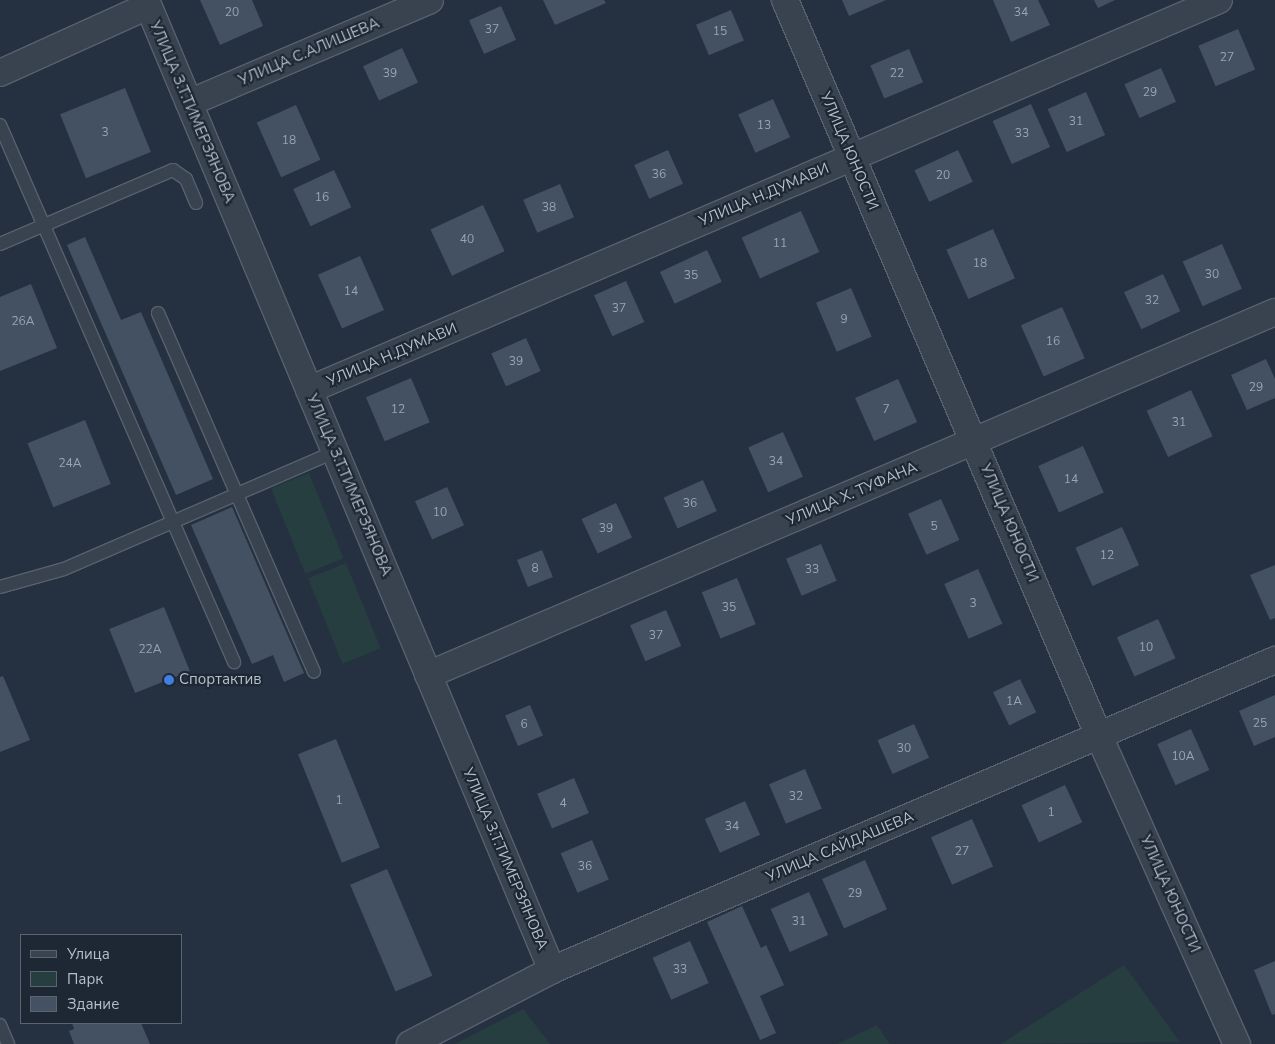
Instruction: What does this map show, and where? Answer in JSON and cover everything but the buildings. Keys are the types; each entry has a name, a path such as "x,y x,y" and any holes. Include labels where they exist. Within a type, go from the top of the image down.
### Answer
{"street":[{"name":"УЛИЦА С.АЛИШЕВА","path":"189,103 430,0"},
{"name":"УЛИЦА ЮНОСТИ","path":"785,0 1100,736 1237,1044"},
{"name":"УЛИЦА Н.ДУМАВИ","path":"309,390 1219,0"},
{"name":"УЛИЦА З.Т.ТИМЕРЗЯНОВА","path":"147,3 552,970"},
{"path":"0,73 147,3"},
{"name":"УЛИЦА Х. ТУФАНА","path":"428,675 1275,312"},
{"name":"УЛИЦА САЙДАШЕВА","path":"410,1044 552,970 1275,660"}],"lane":[{"path":"0,125 234,662"},
{"path":"0,244 173,170 186,179 196,203"},
{"path":"158,313 314,672"},
{"path":"0,587 64,569 335,452"},
{"path":"0,1025 8,1044"}],"green space":[{"path":"309,473 343,558 305,574 271,488"},
{"path":"346,563 380,648 342,664 308,578"},
{"path":"1124,965 1180,1042 1001,1044"},
{"path":"523,1009 550,1044 455,1044"},
{"path":"877,1025 890,1044 837,1044"}],"place":[{"name":"Спортактив","path":"169,680"}]}
